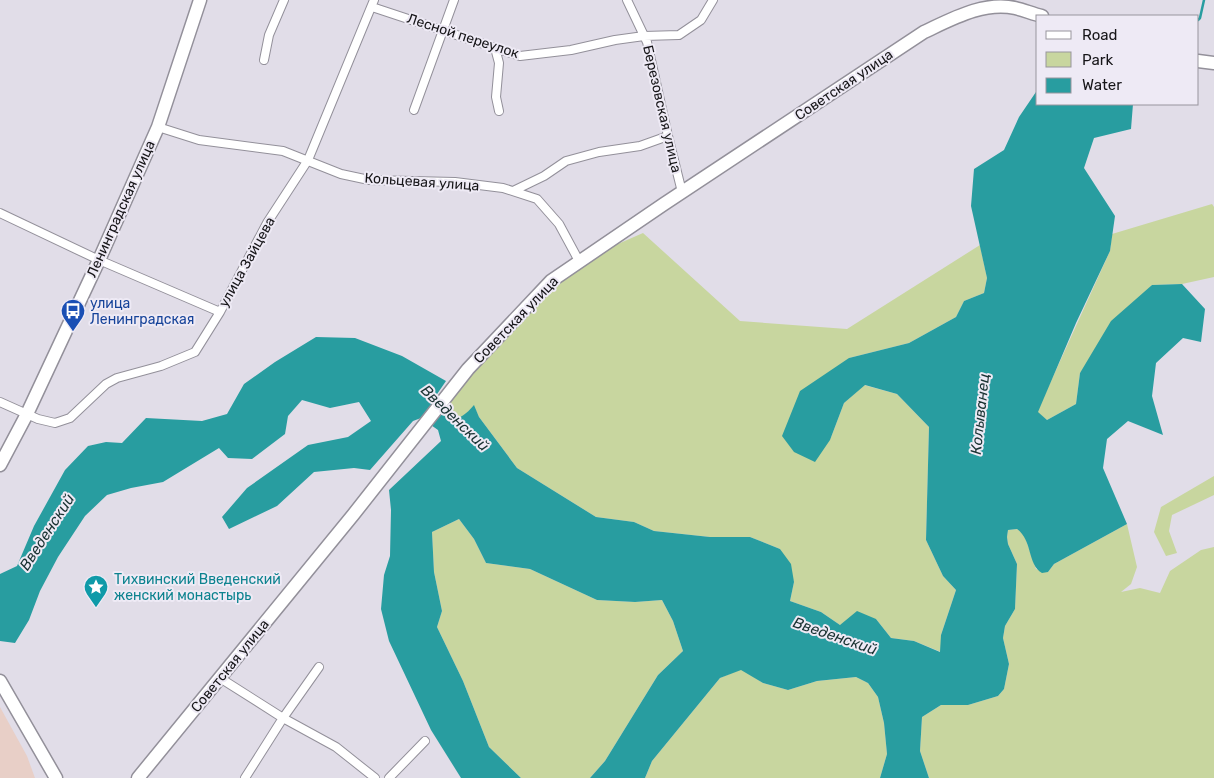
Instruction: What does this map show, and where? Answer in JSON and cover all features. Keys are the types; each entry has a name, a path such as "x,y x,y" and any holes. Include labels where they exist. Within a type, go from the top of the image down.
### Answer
{"main road":[{"name":"Ленинградская улица","path":"0,465 27,414 100,260 158,127 200,0"},
{"name":"Советская улица","path":"138,778 428,422 468,369 552,281 682,192 924,32 961,14 988,8 1013,8 1038,15"},
{"path":"1199,61 1214,63"},
{"path":"0,681 56,778"}],"street":[{"path":"264,60 269,35 284,0"},
{"path":"414,110 454,0"},
{"name":"Березовская улица","path":"627,0 647,42 682,192"},
{"name":"Лесной переулок","path":"373,3 520,56 570,50 644,36 679,36 701,20 713,0"},
{"name":"улица Зайцева","path":"0,402 27,414 55,423 70,418 106,384 117,378 161,366 195,352 220,312 267,224 308,160 373,3"},
{"path":"495,48 499,63 496,97 498,110"},
{"name":"Кольцевая улица","path":"158,127 199,140 283,151 341,174 369,180 455,182 513,191 537,199 559,224 579,261"},
{"path":"513,191 544,176 566,161 599,152 640,146 668,136"},
{"path":"0,213 100,260 220,312"},
{"path":"245,778 283,718 319,667"},
{"path":"220,678 283,718 336,747 375,778"},
{"path":"389,778 426,741"}],"shaded area":[{"path":"0,707 27,756 35,778 0,778"}],"green space":[{"path":"1212,204 1214,207 1214,277 1182,284 1152,285 1080,373 1076,404 1047,420 1037,412 1110,251 1112,234"},
{"path":"643,233 740,321 847,329 980,245 987,278 984,293 964,301 956,317 909,343 849,358 830,440 844,403 864,385 897,394 929,427 926,540 943,576 956,590 941,635 941,652 914,641 891,638 876,619 840,625 821,612 790,601 794,582 780,549 750,537 710,537 654,531 634,522 596,517 517,468 479,417 474,406 458,419 450,418 439,412 446,397 579,261"},
{"path":"1214,476 1214,495 1172,515 1169,531 1177,553 1166,556 1154,532 1161,507"},
{"path":"459,519 474,539 486,563 530,569 597,600 635,602 662,600 673,621 683,651 658,675 605,761 590,778 521,778 489,747 463,681 437,627 442,611 434,572 432,532"},
{"path":"1127,524 1137,567 1131,584 1121,592 1140,588 1160,593 1170,571 1201,550 1214,547 1214,778 929,778 920,751 922,717 941,705 968,705 998,696 1004,689 1009,664 1003,638 1005,626 1015,609 1017,564 1008,544 1008,530 1017,529 1024,534 1036,569 1048,572 1054,564"},
{"path":"741,669 763,683 788,690 817,681 856,677 868,683 878,697 884,723 887,754 880,778 645,778 652,761 720,678"}],"water":[{"name":"Введенский","path":"1036,92 1036,105 1133,105 1131,129 1094,138 1084,168 1115,216 1110,251 1076,323 1038,412 1047,420 1076,404 1080,373 1111,321 1152,285 1182,284 1205,309 1201,342 1183,338 1156,363 1152,396 1163,435 1128,421 1107,439 1103,468 1127,524 1054,564 1048,572 1042,573 1034,564 1022,534 1017,529 1008,530 1008,544 1017,564 1015,609 1005,626 1003,638 1009,664 1004,689 998,696 968,705 941,705 922,717 920,751 929,778 880,778 887,754 884,723 878,697 868,683 856,677 817,681 788,690 763,683 741,670 720,678 652,761 645,778 590,778 605,761 658,675 683,651 673,621 662,600 635,602 597,600 530,569 486,563 474,539 459,519 432,532 434,572 442,611 437,627 463,681 489,747 521,778 461,778 431,730 389,641 381,609 384,575 390,556 391,510 389,490 441,441 438,430 421,418 413,421 370,470 354,468 314,472 277,506 229,529 222,517 247,488 308,445 348,437 371,421 359,402 330,408 302,400 288,416 285,434 252,459 228,458 219,448 163,482 107,495 85,516 58,557 40,591 29,620 15,643 0,641 0,574 17,566 34,526 65,470 88,446 106,442 122,443 146,418 202,421 227,414 244,384 316,337 355,338 402,356 446,381 433,400 442,414 452,419 457,419 468,412 474,405 479,417 517,468 596,517 634,522 654,531 710,537 750,537 780,549 791,564 794,582 790,601 821,612 840,625 857,611 876,619 891,638 914,641 940,652 941,635 956,590 943,576 926,540 929,427 897,394 865,385 844,403 830,440 815,462 794,452 782,436 800,391 849,358 909,343 956,317 964,301 984,293 987,278 971,206 974,169 1004,150 1019,117"}],"waterway":[{"name":"Колыванец","path":"1199,19 1204,0"}],"place":[{"name":"улица Ленинградская","path":"73,332"},
{"name":"Тихвинский Введенский женский монастырь","path":"96,608"}]}
